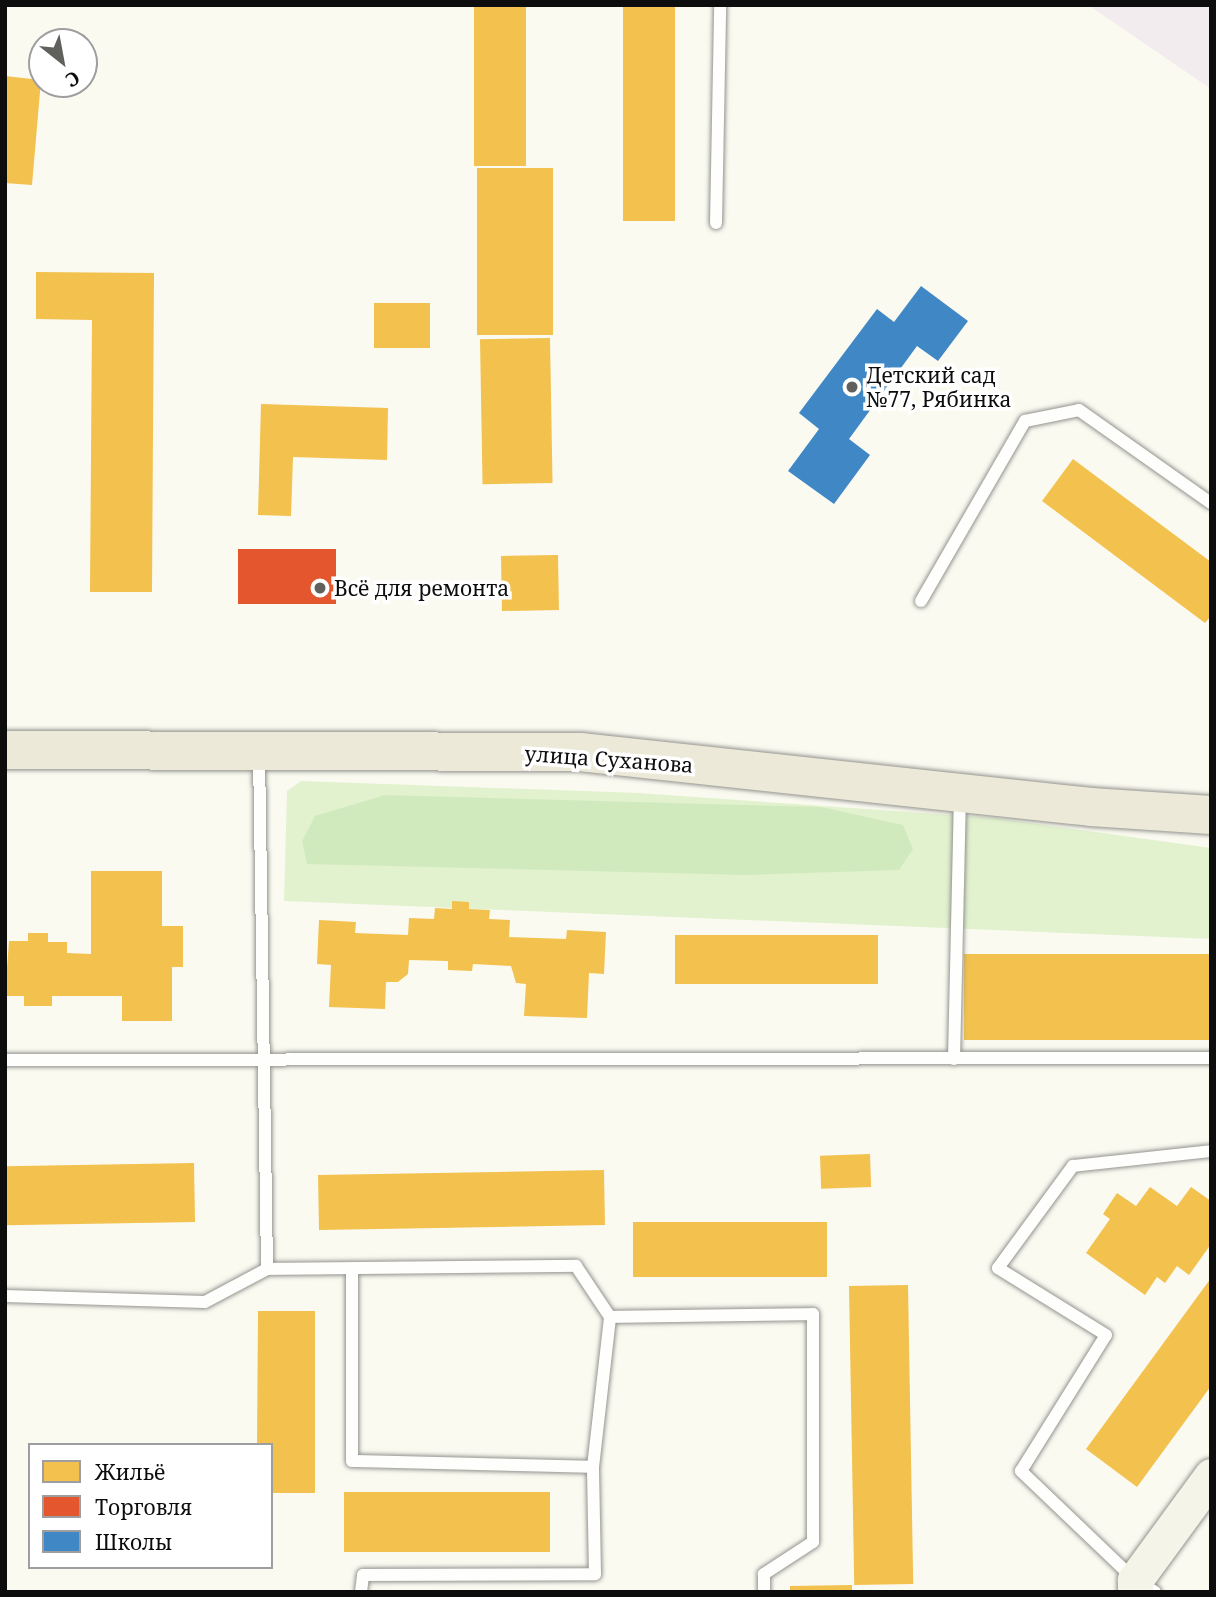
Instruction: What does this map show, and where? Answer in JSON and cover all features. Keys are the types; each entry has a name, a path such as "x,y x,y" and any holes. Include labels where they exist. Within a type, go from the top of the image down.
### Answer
{"main road":[{"name":"улица Суханова","path":"5,750 580,752 960,793 1211,815"}],"street":[{"path":"1138,1589 1211,1476"}],"lane":[{"path":"716,223 720,5"},
{"path":"920,601 1025,421 1079,410 1211,503"},
{"path":"259,750 267,1269"},
{"path":"954,1059 960,793"},
{"path":"5,1060 262,1062 1211,1058"},
{"path":"1138,1589 1021,1471 1106,1335 998,1268 1073,1166 1211,1151"},
{"path":"5,1296 205,1302 267,1269 576,1266 610,1317 593,1467 595,1574 363,1575 361,1592"},
{"path":"352,1268 352,1461 593,1467"},
{"path":"610,1317 813,1314 813,1542 764,1574 764,1592"}],"shaded area":[{"path":"1088,5 1211,5 1211,89"}],"green space":[{"path":"301,781 639,793 995,818 1211,848 1211,939 284,901 287,791"},
{"path":"385,795 821,807 903,825 913,849 899,870 745,875 307,864 302,841 315,816"}],"building: Жильё":[{"path":"474,5 526,5 526,166 474,166"},
{"path":"623,5 675,5 675,221 623,221"},
{"path":"5,76 28,79 28,98 39,98 32,185 5,183"},
{"path":"477,168 553,168 553,335 477,335"},
{"path":"36,272 154,273 152,592 90,592 92,320 36,319"},
{"path":"374,303 430,303 430,348 374,348"},
{"path":"550,338 553,483 483,484 480,339"},
{"path":"261,404 388,408 387,460 293,457 291,516 258,515"},
{"path":"1073,459 1211,562 1211,616 1205,623 1042,501"},
{"path":"558,555 559,610 502,611 501,556"},
{"path":"91,871 162,871 162,926 183,926 183,967 172,967 172,1021 122,1021 122,996 52,996 52,1006 24,1006 24,996 5,996 9,941 28,941 28,933 48,933 48,942 67,942 67,953 91,954"},
{"path":"452,901 469,902 469,909 490,910 489,919 510,920 509,937 566,939 567,930 606,932 604,974 589,973 587,1018 524,1016 526,984 516,983 511,966 473,964 472,971 448,970 448,961 409,960 408,974 398,982 386,982 385,1009 329,1007 331,965 317,964 319,920 356,922 355,933 408,935 409,918 434,919 435,908 452,909"},
{"path":"675,935 878,935 878,984 675,984"},
{"path":"964,954 1211,954 1211,1040 964,1040"},
{"path":"870,1154 871,1187 821,1189 820,1156"},
{"path":"194,1163 195,1222 6,1225 5,1166"},
{"path":"604,1170 605,1225 319,1230 318,1175"},
{"path":"1150,1187 1177,1206 1191,1187 1211,1201 1211,1244 1189,1275 1177,1266 1165,1283 1157,1277 1145,1295 1086,1253 1110,1219 1103,1214 1117,1193 1136,1206"},
{"path":"633,1222 827,1222 827,1277 633,1277"},
{"path":"1211,1278 1211,1386 1137,1487 1086,1449"},
{"path":"908,1285 913,1584 854,1585 849,1286"},
{"path":"258,1311 315,1311 315,1493 273,1493 273,1443 257,1443"},
{"path":"344,1492 550,1492 550,1552 344,1552"},
{"path":"852,1585 852,1592 790,1592 790,1586"}],"building: Торговля":[{"path":"238,549 336,549 336,604 238,604"}],"building: Школы":[{"name":"Детский сад №77, Рябинка","path":"921,286 968,321 938,361 917,346 849,439 870,455 834,504 788,471 819,429 799,413 877,309 894,322"}],"place":[{"name":"Детский сад №77, Рябинка","path":"852,387"},
{"name":"Всё для ремонта","path":"320,588"}]}
